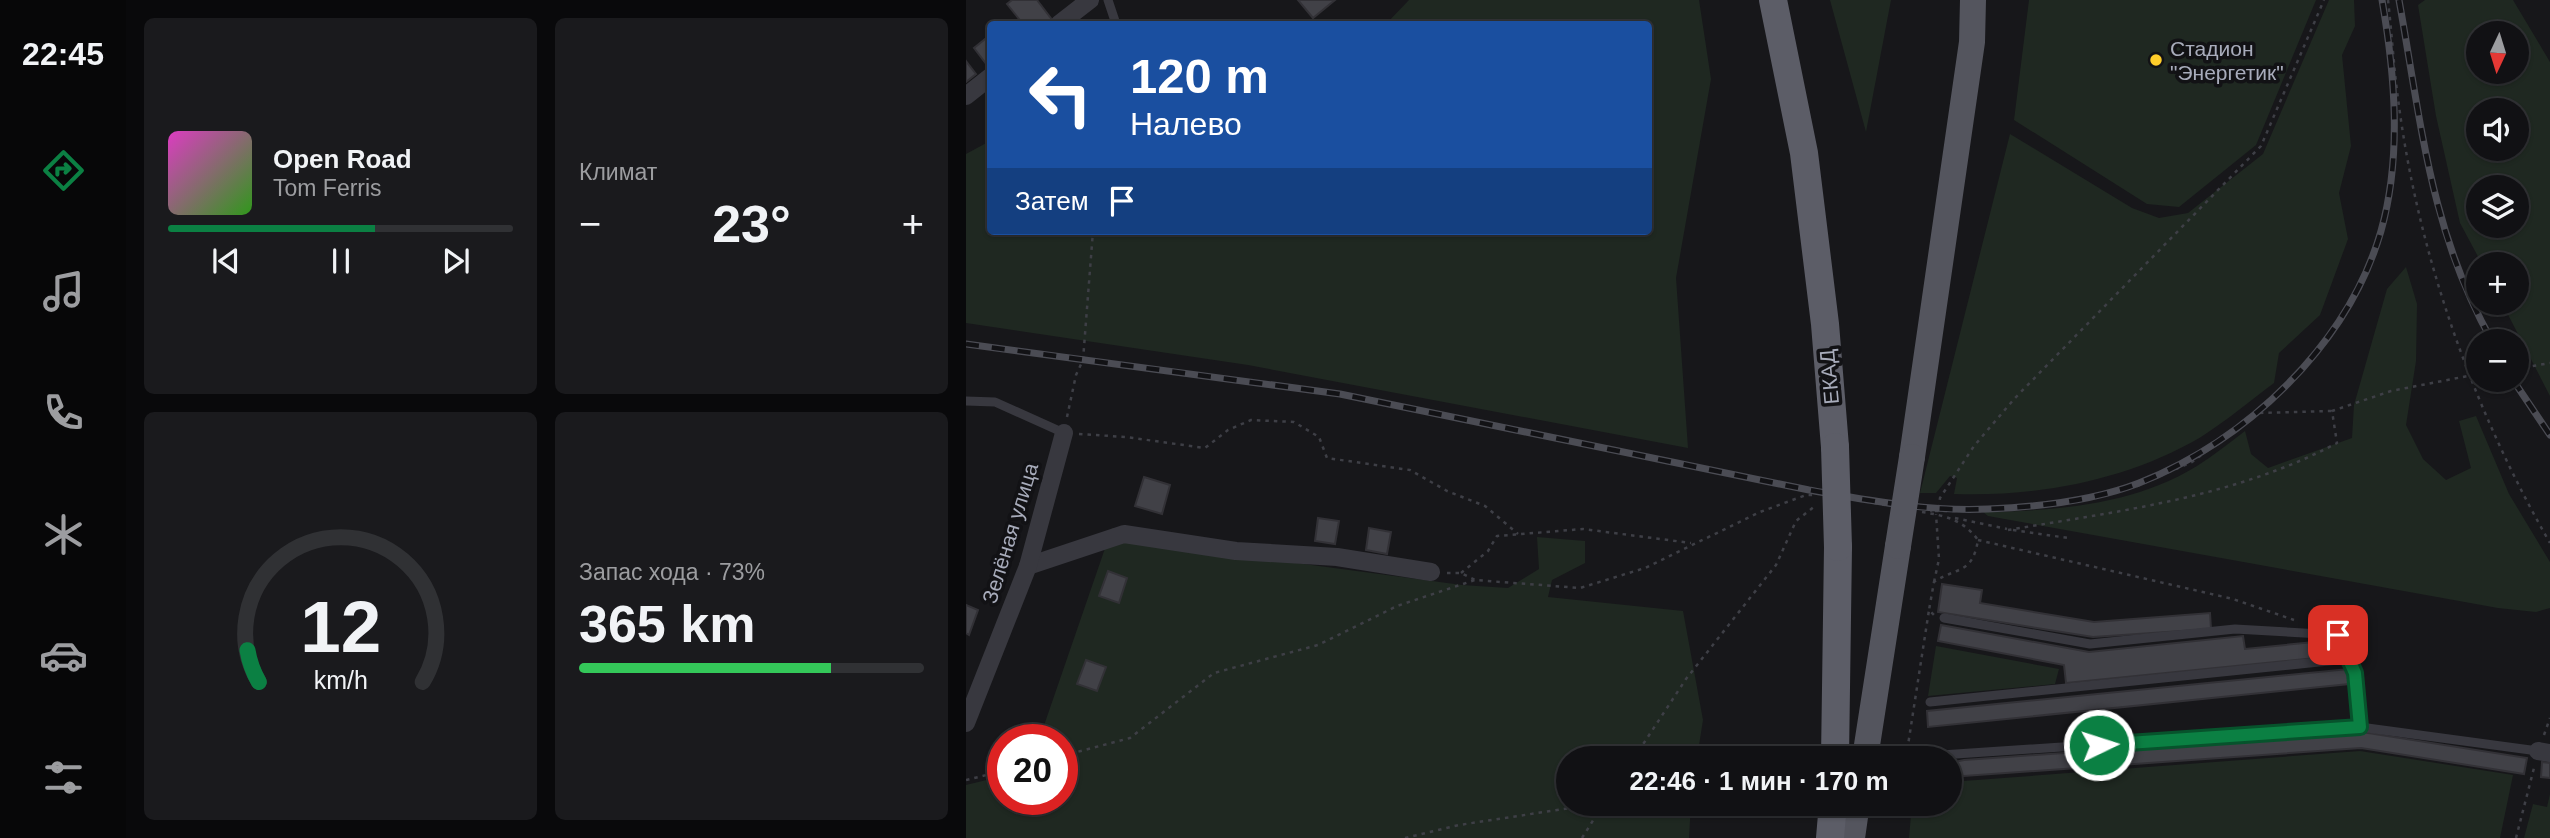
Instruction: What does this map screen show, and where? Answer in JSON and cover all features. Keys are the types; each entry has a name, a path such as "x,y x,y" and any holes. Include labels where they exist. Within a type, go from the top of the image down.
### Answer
{"highway":[{"name":"ЕКАД","path":"1773,0 1804,153 1825,324 1835,447 1838,547 1835,746"},
{"path":"1830,838 1832,816"}],"main road":[{"path":"1867,746 1972,42 1973,0"},
{"path":"1852,838 1855,816"}],"street":[{"path":"1063,21 1090,0"},
{"path":"966,96 987,79"},
{"name":"Зелёная улица","path":"966,723 1028,566 1064,433"},
{"path":"1028,566 1124,534 1236,551 1337,557 1431,572"}],"lane":[{"path":"1108,0 1115,21"},
{"path":"966,401 995,402 1064,433"},
{"path":"1944,618 2090,644 2235,629 2338,635 2355,673 2360,727"},
{"path":"1930,702 2348,659"},
{"path":"1962,754 2360,727 2544,752"}],"path":[{"path":"2323,0 2261,146 2015,398 1974,446 1940,498 1939,507 1928,513 1943,509 1984,511 2084,500 2137,486 2192,462 2244,427 2259,413 2332,411 2391,391 2466,376"},
{"path":"2388,0 2399,107 2417,205 2441,291 2466,361"},
{"path":"1093,235 1083,360 1076,374 1064,433 1126,437 1205,448 1228,430 1251,420 1294,422 1319,437 1327,457 1410,470 1447,491 1485,506 1518,534"},
{"path":"2529,367 2550,363"},
{"path":"2479,392 2532,513 2550,543"},
{"path":"2008,530 2132,509 2223,489 2308,459 2337,443 2332,411"},
{"path":"1642,746 1686,679 1776,565 1796,521 1820,502"},
{"path":"1934,582 1940,559 1936,514"},
{"path":"1952,517 2008,530 2068,538"},
{"path":"1461,573 1488,551 1497,536 1583,529 1691,543"},
{"path":"1978,541 2233,599 2298,621"},
{"path":"1431,572 1461,573 1475,580"},
{"path":"1078,752 1130,738 1214,673 1318,645 1397,606 1475,580 1580,587"},
{"path":"1908,746 1929,610"},
{"path":"2516,838 2544,752"},
{"path":"966,780 987,775"},
{"path":"1405,838 1459,825 1556,810"},
{"path":"1582,838 1595,816"}],"shaded area":[{"path":"1409,0 1699,0 1711,79 1676,278 1688,448 1248,365 966,323 966,154 987,143 987,235 1652,235 1652,21 1389,21"},
{"path":"1830,0 1891,0 1866,132"},
{"name":"Стадион \"Энергетик\"","path":"2029,0 2316,0 2256,145 2179,207 2147,204 2014,120"},
{"path":"2329,0 2354,0 2355,26 2342,55 2351,146 2339,193 2348,239 2320,315 2279,353 2274,383 2201,437 2173,452 2113,475 2050,489 1986,494 1954,494 1957,478 1950,476 1936,493 1920,493 2010,134 2132,208 2159,218 2188,213 2263,154"},
{"path":"2425,0 2513,0 2526,21 2466,21 2466,84 2529,84 2529,27 2550,62 2550,396 2529,355 2529,329 2515,329 2508,315 2529,315 2529,252 2476,252 2468,238 2529,238 2529,175 2466,175 2466,234 2460,223 2436,116 2418,5"},
{"path":"2406,267 2417,304 2416,361 2406,425 2423,459 2446,480 2471,468 2459,421 2476,416 2509,494 2550,562 2550,608 2536,612 2498,608 1988,516 1983,512 2066,507 2147,490 2197,466 2245,431 2251,454 2268,468 2352,438 2354,405 2387,289"},
{"path":"1112,528 1244,556 1462,585 1508,588 1539,569 1537,537 1585,541 1585,563 1552,580 1548,597 1683,611 1703,720 1699,746 1556,746 1556,816 1690,816 1689,838 966,838 966,785 987,780 987,815 1078,815 1078,724 1045,724"},
{"path":"1936,646 2059,669 2055,684 1928,696"},
{"path":"2360,751 2513,775 2500,838 1909,838 1911,816 1962,816 1962,781"},
{"path":"2550,794 2550,838 2524,838 2533,804 2547,807"}],"building":[{"path":"1012,0 1037,0 1053,21 1021,21 1007,4"},
{"path":"1298,0 1335,0 1313,18"},
{"path":"987,37 987,65 974,48"},
{"path":"966,61 976,74 966,82"},
{"path":"1144,477 1170,485 1162,514 1135,506"},
{"path":"1318,518 1339,521 1335,544 1315,541"},
{"path":"1369,528 1391,532 1387,554 1366,550"},
{"path":"1108,571 1127,578 1119,603 1099,596"},
{"path":"1942,584 1982,590 1980,603 2094,622 2210,613 2211,629 2093,637 1938,612"},
{"path":"966,605 978,610 969,635 966,633"},
{"path":"1941,625 2089,652 2243,636 2245,649 2334,640 2336,656 2066,683 2064,665 1938,641"},
{"path":"1086,660 1106,667 1097,691 1077,684"},
{"path":"2348,669 2349,684 1928,727 1927,711"},
{"path":"2362,732 2527,758 2524,774 2361,748 1962,776 1964,760"},
{"path":"2542,762 2550,763 2550,778 2541,777"}],"railway":[{"path":"966,344 1340,394 1809,490 1898,504 1943,509 1988,509 2084,499 2139,483 2179,465 2218,442 2288,384 2318,349 2344,312 2366,273 2381,231 2392,174 2393,87 2382,0"},
{"path":"2399,0 2430,175 2441,217 2454,258 2486,329"},
{"path":"2521,392 2550,435"}],"place":[{"name":"Стадион \"Энергетик\"","path":"2156,60"}],"route":[{"path":"2099,745 2360,727 2355,673 2338,635"}]}
